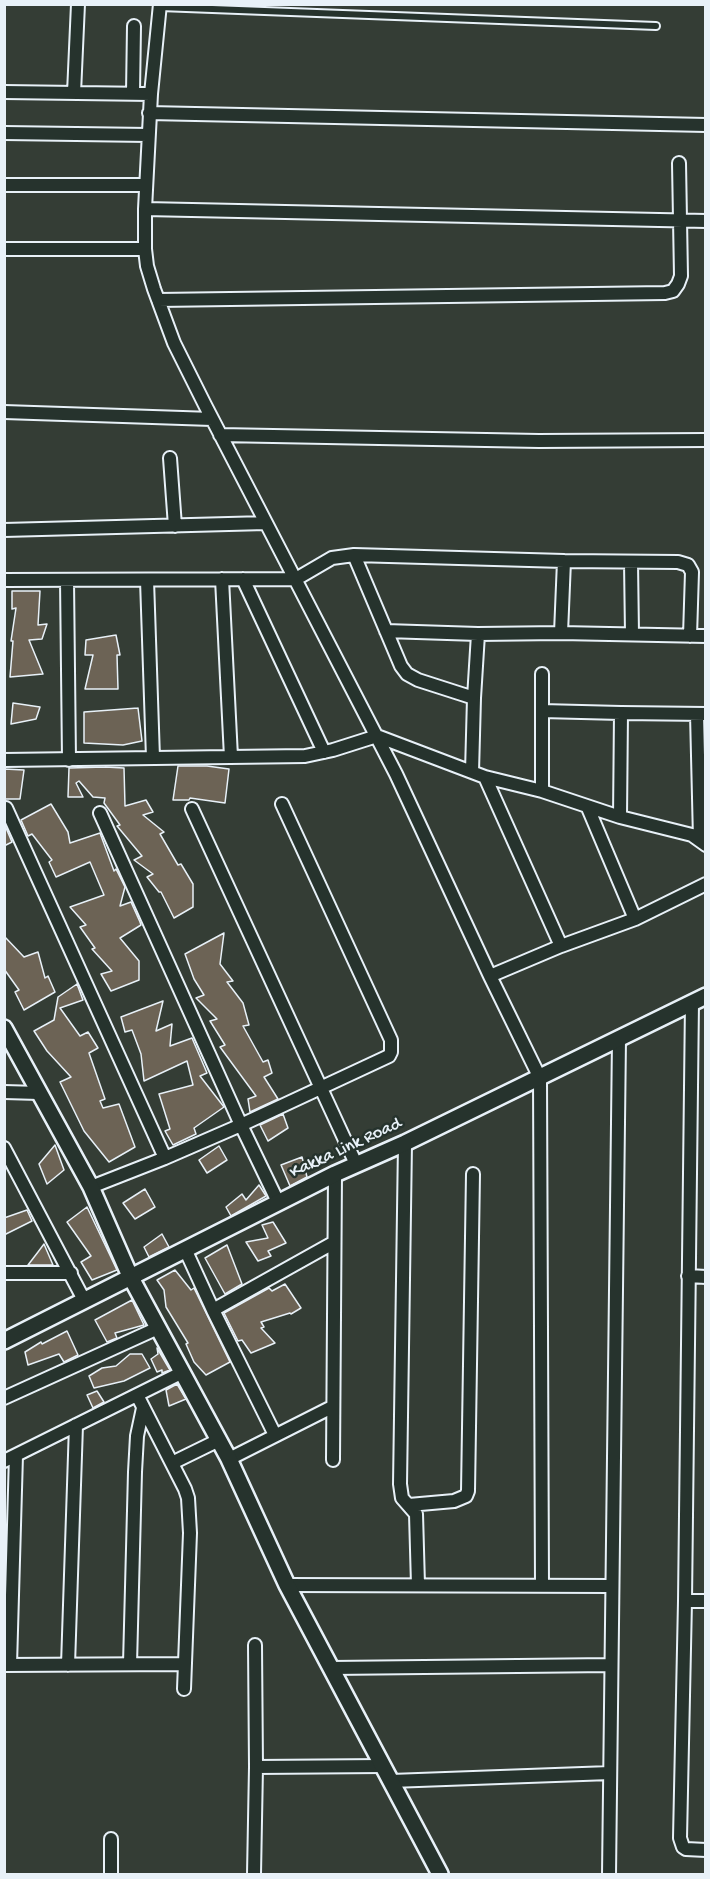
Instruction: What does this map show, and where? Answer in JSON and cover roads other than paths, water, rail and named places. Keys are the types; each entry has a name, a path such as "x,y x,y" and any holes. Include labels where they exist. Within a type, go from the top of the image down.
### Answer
{"street":[{"path":"74,93 78,4"},
{"path":"160,6 149,113 145,249 147,266 174,343 377,736 540,1078 542,1586"},
{"path":"133,93 134,26"},
{"path":"4,92 151,94"},
{"path":"149,113 705,125"},
{"path":"4,133 148,135"},
{"path":"159,300 665,293 673,291 681,276 679,163"},
{"path":"4,185 146,185"},
{"path":"145,209 705,221"},
{"path":"4,249 145,249"},
{"path":"4,412 212,419"},
{"path":"220,435 539,441 705,440"},
{"path":"170,458 175,526"},
{"path":"4,530 266,524"},
{"path":"354,555 401,666 407,674 418,680 474,698"},
{"path":"4,580 296,579 332,558 354,555 678,562 691,568 690,636"},
{"path":"561,633 564,561"},
{"path":"632,562 632,634"},
{"path":"147,579 153,758"},
{"path":"222,579 231,757"},
{"path":"243,579 324,752"},
{"path":"67,580 69,760"},
{"path":"386,631 705,636"},
{"path":"472,772 478,634"},
{"path":"542,674 542,791"},
{"path":"542,711 701,714 703,842"},
{"path":"620,817 621,713"},
{"path":"4,760 305,756 377,736 485,777 542,791 620,817 692,835 703,842"},
{"path":"485,777 561,946"},
{"path":"91,1188 241,1125 389,1056 392,1044 282,804"},
{"path":"6,808 165,1158"},
{"path":"588,808 634,919"},
{"path":"192,809 356,1164"},
{"path":"100,813 278,1202"},
{"path":"490,976 634,919 705,884"},
{"path":"699,999 688,1276 680,1838 686,1849 705,1850"},
{"name":"Kakka Link Road","path":"4,1341 278,1202 540,1078 699,999"},
{"path":"4,1028 91,1188 130,1276 229,1459 287,1584 440,1875"},
{"path":"609,1875 619,1039"},
{"path":"4,1092 39,1093"},
{"path":"405,1143 400,1485 402,1498 415,1512 417,1520 418,1585"},
{"path":"4,1148 84,1300"},
{"path":"333,1460 335,1174"},
{"path":"410,1505 454,1501 466,1496 468,1491 473,1174"},
{"path":"213,1310 333,1243"},
{"path":"185,1249 275,1435"},
{"path":"4,1273 71,1273"},
{"path":"688,1276 705,1277"},
{"path":"4,1398 158,1328"},
{"path":"183,1372 10,1458 7,1665 185,1664"},
{"path":"137,1395 185,1490 189,1510 184,1689"},
{"path":"229,1459 332,1407"},
{"path":"130,1664 135,1472 143,1408"},
{"path":"68,1665 76,1425"},
{"path":"172,1463 219,1440"},
{"path":"287,1584 612,1586"},
{"path":"685,1601 705,1601"},
{"path":"254,1875 255,1645"},
{"path":"331,1668 611,1665"},
{"path":"256,1767 383,1766"},
{"path":"391,1781 610,1773"},
{"path":"111,1839 111,1875"}],"lane":[{"path":"160,6 656,26"}]}
